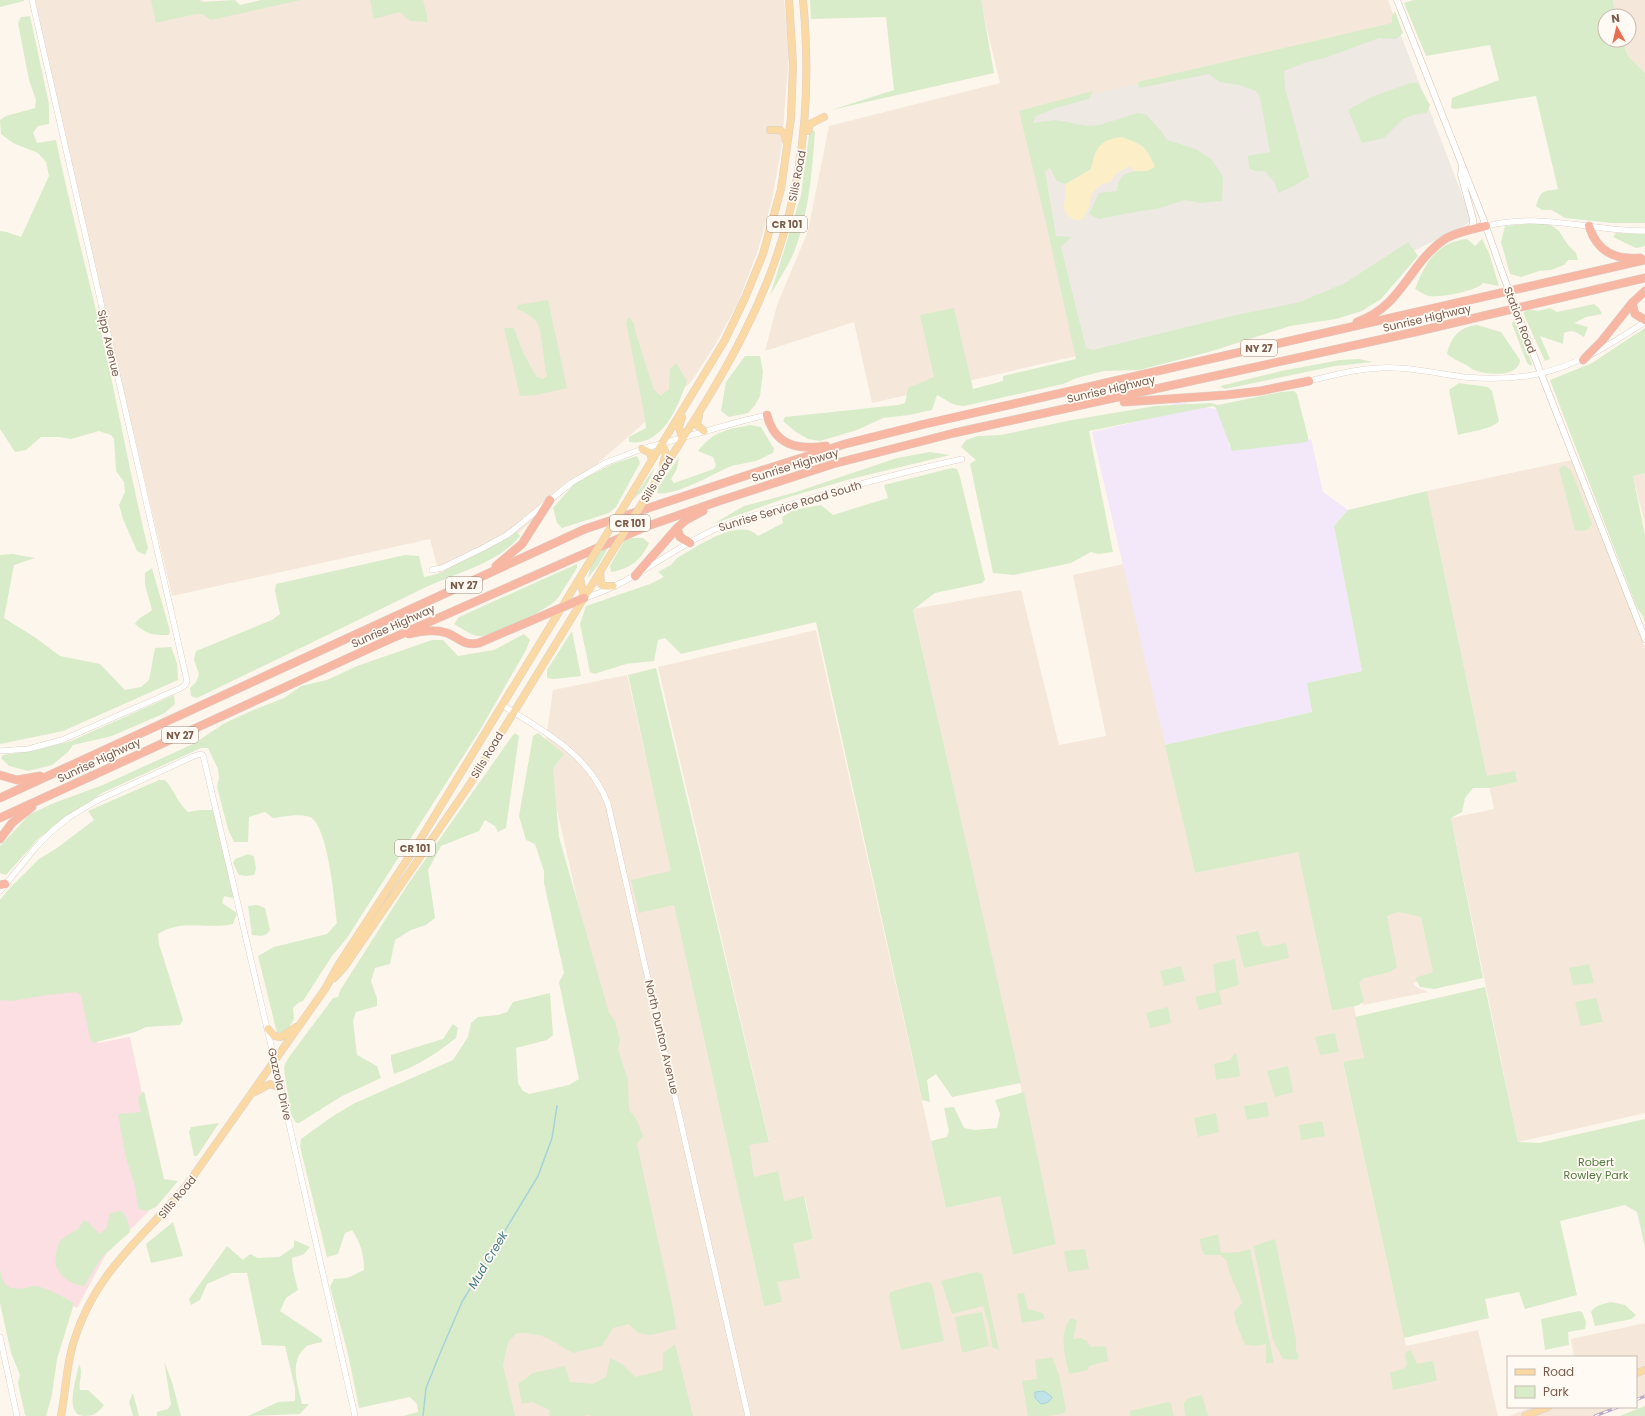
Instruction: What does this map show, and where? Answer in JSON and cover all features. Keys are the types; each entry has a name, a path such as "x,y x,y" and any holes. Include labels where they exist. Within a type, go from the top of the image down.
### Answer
{"highway":[{"path":"1314,336 1332,328 1360,320 1378,311 1398,294 1434,248 1446,239 1486,226"},
{"path":"1589,226 1596,243 1607,252 1623,258 1645,257"},
{"name":"Sunrise Highway","path":"0,798 586,529 757,472 845,444 925,424 1645,260"},
{"name":"Sunrise Highway","path":"0,818 379,644 646,527 719,501 833,464 954,433 1408,334 1645,278"},
{"path":"1583,360 1601,342 1632,303 1645,291"},
{"path":"1632,303 1635,314 1645,321"},
{"path":"1051,413 1130,401 1192,398 1244,393 1309,381"},
{"path":"768,415 776,435 792,445 809,448 845,444"},
{"path":"481,576 506,559 522,544 550,500"},
{"path":"635,576 677,528 686,520 719,501"},
{"path":"677,528 680,537 690,543"},
{"path":"379,644 411,634 433,631 450,634 460,641 468,644 479,643 584,598"},
{"path":"0,775 12,779 22,780 64,769"},
{"path":"0,839 7,828 23,814 72,784"}],"main road":[{"name":"Sills Road","path":"61,1416 71,1351 78,1329 90,1302 116,1263 180,1195 325,989 339,964 420,840 725,340 746,298 763,254 781,189 789,142 793,93 789,0"},
{"name":"Sills Road","path":"325,989 345,966 470,784 735,351 765,288 783,237 798,178 805,130 807,82 803,0"},
{"name":"Station Road","path":"1397,0 1486,226 1540,373 1645,640"},
{"path":"798,178 804,162 809,125 824,117 813,116 810,113 807,82"},
{"path":"781,189 786,136 782,131 770,130 786,124 793,93"},
{"path":"1462,165 1461,175 1474,219 1470,230"},
{"path":"704,431 699,428 697,421 710,391"},
{"path":"682,438 679,425 689,399"},
{"path":"661,472 666,454 662,443"},
{"path":"642,449 650,453 652,460"},
{"path":"600,572 601,584 604,586 613,586"},
{"path":"580,578 584,598"},
{"path":"268,1029 274,1036 281,1037 301,1024"},
{"path":"252,1094 270,1084 281,1088"},
{"path":"1525,1416 1545,1408"}],"street":[{"name":"Sipp Avenue","path":"0,752 28,749 62,740 167,694 185,685 187,681 32,0"},
{"path":"1486,226 1518,221 1538,220 1620,230 1645,231"},
{"path":"1309,381 1355,371 1387,368 1403,368 1464,377 1518,377 1540,373 1583,360 1613,343 1645,321"},
{"path":"432,570 448,565 498,540 516,528 571,483 596,467 642,449 704,431 768,415"},
{"name":"Sunrise Service Road South","path":"584,598 600,594 635,576 690,543 725,525 787,505 872,481 962,459"},
{"name":"North Dunton Avenue","path":"502,705 558,741 577,756 596,780 608,804 748,1416"},
{"name":"Gazzola Drive","path":"2,886 43,839 77,812 96,801 194,756 202,754 206,759 356,1416"},
{"path":"0,1338 17,1416"}],"shaded area":[{"path":"32,0 203,0 208,18 291,0 784,0 789,53 782,144 772,200 758,250 738,303 715,345 691,382 501,548 440,577 430,539 172,596"},
{"path":"980,0 1388,0 1397,25 1085,354 872,403 854,322 765,351 777,305 808,231 829,126 1000,83"},
{"path":"1613,0 1645,0 1645,73 1628,56 1625,48 1637,48 1637,8 1614,8"},
{"path":"1397,25 1469,213 1470,221 1467,224 1302,308 1085,354 1022,110"},
{"path":"1172,401 1222,410 1229,447 1311,439 1323,492 1348,510 1334,526 1362,671 1307,683 1312,712 1165,745 1092,432 1174,413"},
{"path":"1572,460 1645,648 1645,1113 1518,1142 1451,818 1494,809 1427,491"},
{"path":"1645,473 1645,524 1633,476"},
{"path":"1124,564 1195,873 1298,851 1332,1011 1354,1006 1364,1058 1343,1063 1406,1346 1478,1330 1498,1416 512,1416 493,1330 665,1291 544,752 553,690 627,675 672,871 639,912 674,904 764,1306 777,1282 793,1244 813,1239 805,1197 784,1201 754,1177 748,1145 769,1141 658,667 816,630 946,1208 1000,1196 1013,1255 1056,1244 913,609 1021,590 1059,745 1106,736 1073,575"},
{"path":"1421,906 1437,976 1413,983 1416,987 1428,992 1363,1005 1355,972 1386,914"},
{"path":"78,987 93,1037 98,1043 130,1037 164,1196 106,1254 77,1308 40,1289 0,1294 0,994"},
{"path":"1645,1323 1645,1397 1637,1401 1637,1356 1574,1356 1571,1339"},
{"path":"1529,1408 1617,1408 1596,1416 1509,1416"}],"green space":[{"path":"0,0 24,0 24,1 0,7"},
{"path":"151,0 199,0 200,2 235,0 240,5 261,0 301,0 211,20 202,14 196,14 156,23"},
{"path":"370,0 423,0 427,22 410,21 400,12 374,19"},
{"path":"810,0 981,0 994,73 831,110 894,90 886,17 811,19"},
{"path":"1414,0 1613,0 1614,8 1597,8 1597,48 1625,48 1628,56 1645,73 1645,223 1612,223 1565,218 1552,210 1542,210 1536,206 1539,197 1543,192 1558,189 1536,96 1455,109 1451,108 1452,98 1499,80 1490,45 1426,56 1404,3"},
{"path":"1395,11 1403,33 1396,39 1379,38 1284,71 1285,88 1309,177 1278,193 1275,183 1265,171 1255,171 1249,168 1248,156 1270,152 1260,97 1256,91 1239,85 1219,82 1209,74 1139,88 1138,82 1392,23 1392,16"},
{"path":"30,16 49,104 49,124 38,126 33,133 37,143 56,140 103,341 148,548 145,555 137,551 123,519 119,505 125,492 124,482 116,471 114,439 111,435 99,431 71,439 41,437 26,450 15,452 0,429 0,231 21,237 49,176 46,162 38,153 13,143 1,134 0,120 6,116 35,108 36,100 29,80 18,23 21,17"},
{"path":"1411,83 1418,83 1430,105 1427,113 1413,115 1403,119 1384,138 1362,143 1348,110 1371,97"},
{"path":"1093,91 1089,99 1056,108 1036,116 1033,123 1056,120 1087,126 1099,125 1138,113 1147,115 1167,140 1196,149 1211,159 1223,176 1222,201 1200,203 1185,200 1160,208 1099,219 1089,214 1099,193 1117,191 1120,179 1130,172 1147,171 1095,152 1092,169 1065,184 1057,181 1050,168 1045,171 1056,236 1072,237 1061,247 1086,348 1093,350 1227,317 1300,302 1345,283 1408,242 1418,256 1381,299 1362,311 1336,319 1290,326 1209,352 1139,370 1104,371 1077,378 1063,384 964,406 952,404 937,395 932,410 909,415 883,418 857,430 820,441 808,439 796,432 783,421 785,417 905,403 908,388 934,377 920,315 954,308 973,389 1003,381 1003,376 1076,359 1046,223 1019,111"},
{"path":"810,127 815,132 811,176 804,219 796,247 770,296 801,195"},
{"path":"1537,223 1550,224 1559,231 1568,245 1576,253 1578,260 1568,260 1564,265 1551,270 1539,271 1521,277 1510,274 1501,242 1505,226"},
{"path":"1616,233 1645,234 1645,246 1636,248 1613,237"},
{"path":"1467,239 1475,246 1482,239 1489,253 1499,286 1483,283 1474,289 1449,295 1434,296 1425,295 1415,289 1428,263 1440,249 1448,244"},
{"path":"548,300 567,388 536,395 520,396 504,328 514,328 530,366 537,377 543,379 547,376 542,339 538,325 532,317 517,309 517,305"},
{"path":"1594,304 1599,308 1602,314 1586,317 1574,323 1588,327 1584,337 1570,331 1564,333 1563,344 1540,336 1550,359 1545,361 1523,313 1529,309 1538,311 1550,308 1557,312"},
{"path":"629,317 634,323 636,334 654,390 661,396 669,389 670,369 676,363 687,381 679,402 667,423 651,438 641,442 629,442 629,437 646,428 626,322"},
{"path":"1513,321 1518,322 1532,364 1531,366 1527,363 1512,324"},
{"path":"1477,325 1501,332 1520,360 1518,366 1514,370 1501,374 1479,372 1447,354 1451,343 1457,334 1465,328"},
{"path":"1645,328 1645,473 1633,476 1645,535 1645,623 1643,616 1637,608 1550,380 1592,363"},
{"path":"745,356 760,356 763,372 760,396 748,413 729,417 721,411 726,382"},
{"path":"1359,359 1373,362 1335,366 1225,389 1220,386 1281,371 1340,360"},
{"path":"1459,383 1488,387 1492,391 1499,421 1496,424 1458,435 1449,390"},
{"path":"1294,391 1297,394 1308,442 1232,451 1216,408 1213,406 1089,431 1113,552 1098,554 1091,552 1071,563 1014,575 993,573 970,464 976,460 961,447 966,440 978,436 1001,435 1072,420 1155,406 1210,403 1218,405 1281,392"},
{"path":"750,425 761,427 774,449 773,453 756,461 729,467 673,492 657,493 659,486 679,457 677,469 671,479 674,483 714,469 716,465 713,457 698,451 709,439 721,432"},
{"path":"930,452 950,455 847,480 786,498 713,524 744,506 793,493 897,458"},
{"path":"637,456 640,463 616,507 609,513 562,528 557,523 553,508 574,484 612,464"},
{"path":"1564,465 1571,470 1592,524 1585,530 1575,530 1559,469"},
{"path":"655,467 646,486 641,493 632,500"},
{"path":"952,468 957,469 960,477 985,580 982,583 935,593 913,610 1021,1083 952,1097 936,1074 927,1080 930,1102 922,1100 816,622 681,654 665,638 658,640 654,661 626,664 594,674 590,672 580,624 586,606 650,584 664,577 658,572 671,565 677,558 718,535 740,529 750,531 758,536 783,523 782,517 794,510 821,505 833,515 888,498 884,485"},
{"path":"1427,491 1487,776 1515,771 1517,782 1489,788 1473,788 1465,798 1462,812 1451,818 1483,978 1434,989 1420,987 1415,978 1433,972 1421,917 1398,912 1387,916 1397,967 1390,972 1364,978 1359,983 1364,1001 1359,1005 1332,1011 1298,852 1195,873 1165,745 1312,712 1307,683 1362,671 1334,526 1348,510"},
{"path":"516,531 520,536 511,546 500,554 474,568 420,590 197,698 191,696 190,688 196,682 199,674 194,660 196,651 272,620 280,614 275,591 276,584 405,555 419,556 424,577 441,573"},
{"path":"632,538 643,538 649,543 642,555 634,563 623,569 611,572 610,566 624,541"},
{"path":"609,546 599,564 588,578 594,559 600,552"},
{"path":"13,554 35,558 14,565 4,618 36,638 60,656 100,664 125,690 141,687 149,680 155,648 171,647 177,663 178,680 63,731 0,744 0,555"},
{"path":"577,564 577,568 558,598 544,609 521,621 497,632 480,636 470,633 454,624 459,617"},
{"path":"152,568 170,631 169,635 150,634 135,624 141,617 152,610 145,585 145,573"},
{"path":"572,631 581,676 554,679 547,678 547,670"},
{"path":"524,634 530,640 526,650 480,730 347,938 332,956 303,1001 298,1003 293,1008 294,1019 287,1031 277,1033 258,956 274,947 327,934 337,923 330,866 322,834 316,823 310,817 296,815 273,818 265,812 249,817 248,842 234,842 228,829 217,787 219,778 218,769 208,748 201,748 102,793 39,838 6,875 0,873 0,846 30,814 54,803 103,785 193,744 225,723 284,698 301,686 327,680 357,666 432,640 443,640 458,656 494,650"},
{"path":"656,668 769,1142 749,1145 754,1177 778,1171 784,1201 804,1196 813,1239 793,1244 800,1278 777,1282 782,1302 764,1306 674,905 639,913 631,880 671,871 628,675"},
{"path":"174,695 175,704 165,713 112,736 73,745 68,752 52,765 28,771 9,766 1,758 3,755 37,750 71,741"},
{"path":"515,733 519,736 506,828 498,832 495,826 485,820 479,831 441,846 428,870 435,918 426,925 411,930 395,940 390,964 375,968 371,981 377,998 377,1006 356,1012 353,1021 357,1055 377,1066 381,1078 342,1096 299,1123 296,1123 291,1114 284,1068 285,1064 333,998 338,997 341,989 408,884"},
{"path":"538,733 564,754 553,768 559,837 609,1013 615,1021 620,1040 618,1049 628,1080 629,1110 637,1120 643,1136 637,1144 674,1313 676,1329 650,1335 638,1333 629,1324 613,1328 602,1346 573,1353 547,1338 534,1334 517,1333 508,1342 503,1365 515,1416 403,1416 418,1412 417,1404 410,1397 359,1408 348,1354 330,1287 334,1279 347,1278 364,1270 363,1254 360,1244 352,1230 345,1233 338,1254 327,1257 300,1146 301,1139 333,1116 355,1103 453,1060 468,1037 471,1023 478,1017 498,1015 507,1012 513,1002 550,993 553,1035 547,1040 516,1048 518,1083 523,1091 529,1094 569,1085 579,1079 559,982 564,973 544,883 544,871 535,844 526,840 519,816 533,736"},
{"path":"159,780 165,780 188,812 213,810 234,896 232,898 224,896 222,903 237,913 233,924 213,926 185,925 167,929 158,934 159,944 183,1020 180,1025 146,1027 135,1032 93,1043 90,1038 81,996 77,992 12,1001 0,1000 0,900 39,859 57,848 94,820 88,811"},
{"path":"248,854 254,856 256,869 254,875 239,875 233,863 235,859"},
{"path":"257,905 265,908 270,930 267,934 262,936 252,935 248,906"},
{"path":"1258,931 1262,944 1266,947 1286,943 1289,958 1244,968 1236,936"},
{"path":"1235,959 1239,985 1219,991 1222,1004 1199,1010 1195,997 1216,992 1213,964"},
{"path":"1589,964 1594,983 1573,985 1569,968"},
{"path":"1181,966 1185,981 1164,986 1160,971"},
{"name":"Robert Rowley Park","path":"1485,987 1518,1142 1539,1143 1645,1119 1645,1247 1637,1212 1625,1205 1560,1221 1577,1295 1525,1309 1519,1292 1485,1299 1489,1318 1404,1338 1343,1062 1364,1058 1355,1017"},
{"path":"1596,998 1603,1022 1581,1026 1575,1002"},
{"path":"1168,1007 1171,1023 1150,1028 1146,1013"},
{"path":"453,1024 458,1028 456,1038 426,1059 410,1068 394,1074 391,1055 443,1039"},
{"path":"1335,1033 1339,1052 1320,1055 1315,1037"},
{"path":"1236,1052 1240,1076 1216,1080 1214,1064 1230,1060"},
{"path":"1288,1066 1293,1092 1275,1097 1267,1071"},
{"path":"144,1091 164,1179 178,1181 156,1207 147,1211 139,1209 138,1206 134,1183 126,1158 118,1114 141,1112 138,1098"},
{"path":"1024,1092 1056,1244 1013,1255 1000,1196 946,1208 931,1141 947,1137 949,1131 944,1108 954,1107 964,1128 975,1130 997,1128 1000,1114 995,1100"},
{"path":"1267,1102 1269,1116 1247,1120 1244,1106"},
{"path":"1216,1113 1219,1132 1198,1137 1194,1118"},
{"path":"1322,1121 1325,1136 1301,1140 1299,1125"},
{"path":"219,1123 197,1156 194,1156 189,1132 191,1127"},
{"path":"121,1211 126,1218 130,1232 102,1257 84,1286 64,1278 60,1274 55,1258 60,1240 78,1229 84,1220 88,1222 99,1234 106,1229 110,1213"},
{"path":"173,1222 183,1256 151,1263 146,1244"},
{"path":"1218,1234 1221,1253 1240,1252 1250,1249 1274,1363 1266,1363 1266,1344 1256,1346 1245,1345 1236,1323 1234,1312 1242,1303 1229,1272 1227,1261 1220,1255 1205,1255 1201,1249 1200,1239"},
{"path":"1275,1239 1296,1339 1296,1350 1299,1357 1297,1360 1283,1359 1273,1340 1254,1249 1254,1246"},
{"path":"294,1240 310,1247 304,1254 292,1258 293,1270 298,1290 286,1298 280,1311 322,1339 322,1342 307,1346 301,1352 296,1366 297,1381 302,1404 309,1404 300,1414 248,1416 278,1402 295,1401 295,1388 285,1346 262,1345 247,1273 232,1273 207,1284 200,1300 191,1305 189,1299 227,1246 243,1260 250,1254 258,1258 279,1257 294,1247"},
{"path":"1085,1249 1089,1269 1068,1272 1064,1251"},
{"path":"0,1269 3,1280 7,1286 11,1288 20,1289 35,1286 43,1288 73,1303 57,1359 52,1395 46,1416 25,1415 18,1383 20,1375 11,1353 0,1303"},
{"path":"976,1272 982,1274 999,1350 992,1347 989,1326 983,1306 952,1314 941,1281"},
{"path":"927,1282 932,1284 944,1341 901,1350 889,1296 890,1293"},
{"path":"1024,1293 1028,1309 1043,1313 1045,1319 1022,1323 1017,1294"},
{"path":"1611,1302 1625,1305 1636,1315 1632,1319 1595,1326 1591,1312 1597,1306"},
{"path":"1579,1311 1582,1312 1586,1322 1585,1329 1568,1332 1569,1345 1545,1350 1541,1319"},
{"path":"982,1312 989,1346 962,1352 955,1317"},
{"path":"1071,1318 1077,1321 1073,1339 1081,1338 1087,1341 1091,1347 1106,1346 1108,1361 1089,1366 1088,1370 1069,1374 1064,1352 1064,1338 1067,1324"},
{"path":"675,1344 693,1416 549,1416 550,1410 532,1402 522,1404 518,1384 533,1373 565,1366 570,1382 593,1384 606,1377 610,1358 622,1364 635,1377 663,1370 663,1353"},
{"path":"1411,1350 1417,1364 1433,1361 1437,1380 1393,1390 1390,1373 1405,1368 1407,1364 1405,1355 1406,1352"},
{"path":"1052,1357 1059,1375 1066,1409 1064,1413 1049,1416 1028,1416 1022,1381 1037,1379 1035,1360"},
{"path":"164,1361 172,1382 181,1416 157,1416 157,1412 168,1409 171,1404"},
{"path":"79,1364 81,1371 80,1390 88,1390 104,1405 93,1415 84,1416 78,1414 74,1410 73,1394"},
{"path":"133,1393 139,1416 133,1416 129,1402"},
{"path":"1202,1395 1208,1416 1185,1416 1184,1403 1188,1398"},
{"path":"1168,1402 1171,1404 1174,1416 1130,1416 1130,1411"},
{"path":"1645,1406 1645,1416 1620,1416"}],"sand":[{"path":"1122,137 1140,144 1146,150 1155,167 1147,171 1134,171 1130,166 1117,173 1110,182 1102,184 1092,193 1088,210 1083,218 1080,220 1075,220 1067,215 1064,208 1066,184 1091,169 1097,150 1103,143 1114,138"}],"water":[{"path":"1044,1391 1052,1397 1048,1402 1041,1404 1035,1398 1035,1392"}],"waterway":[{"name":"Mud Creek","path":"423,1416 426,1388 462,1302 538,1176 552,1138 557,1106"}],"railway":[{"path":"1637,1400 1645,1396"},
{"path":"1595,1416 1615,1408"}]}
